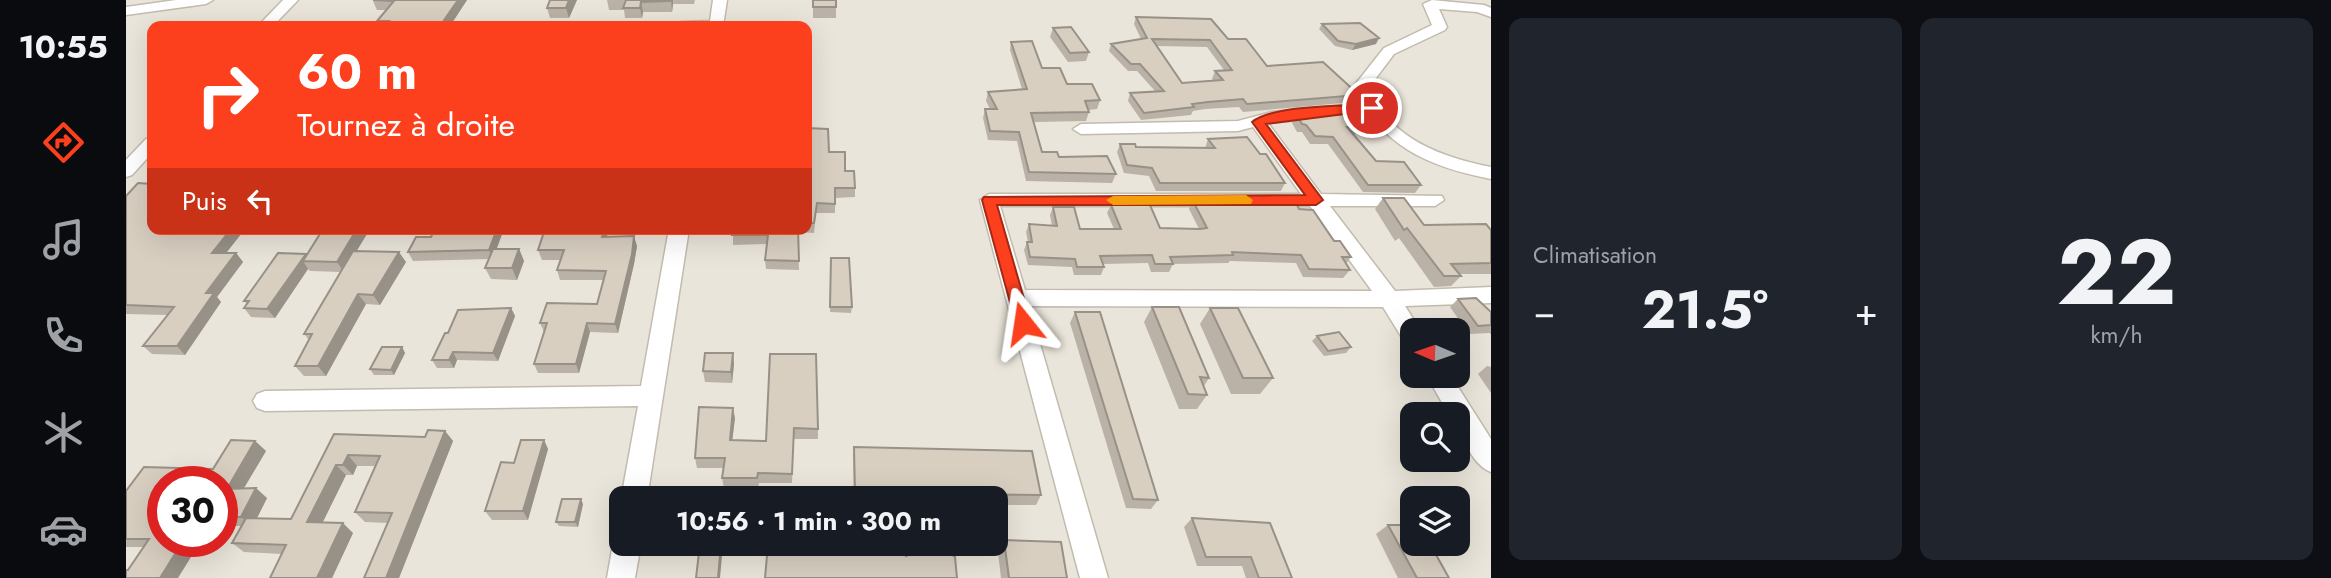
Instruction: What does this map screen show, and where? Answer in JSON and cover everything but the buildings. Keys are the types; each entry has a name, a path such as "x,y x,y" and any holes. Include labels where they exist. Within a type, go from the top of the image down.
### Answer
{"street":[{"path":"126,11 206,0"},
{"path":"270,21 291,0"},
{"path":"717,21 720,0"},
{"path":"1428,2 1484,7"},
{"path":"1428,2 1440,27 1389,51 1362,86 1372,108 1405,145 1420,155 1491,173"},
{"path":"1081,129 1238,126 1272,117 1372,108"},
{"path":"1258,122 1401,318"},
{"path":"126,171 147,148"},
{"path":"1094,578 989,200 1435,200"},
{"path":"636,486 678,235"},
{"path":"1016,298 1389,299 1491,295"},
{"path":"1445,388 1491,461"},
{"path":"265,401 650,396"},
{"path":"621,578 624,556"}],"shaded area":[{"path":"126,0 1491,0 1491,578 126,578"}],"slow traffic":[{"path":"1113,200 1246,200"}],"route":[{"path":"1023,323 989,200 1316,200 1258,122 1272,117 1372,108"}]}
